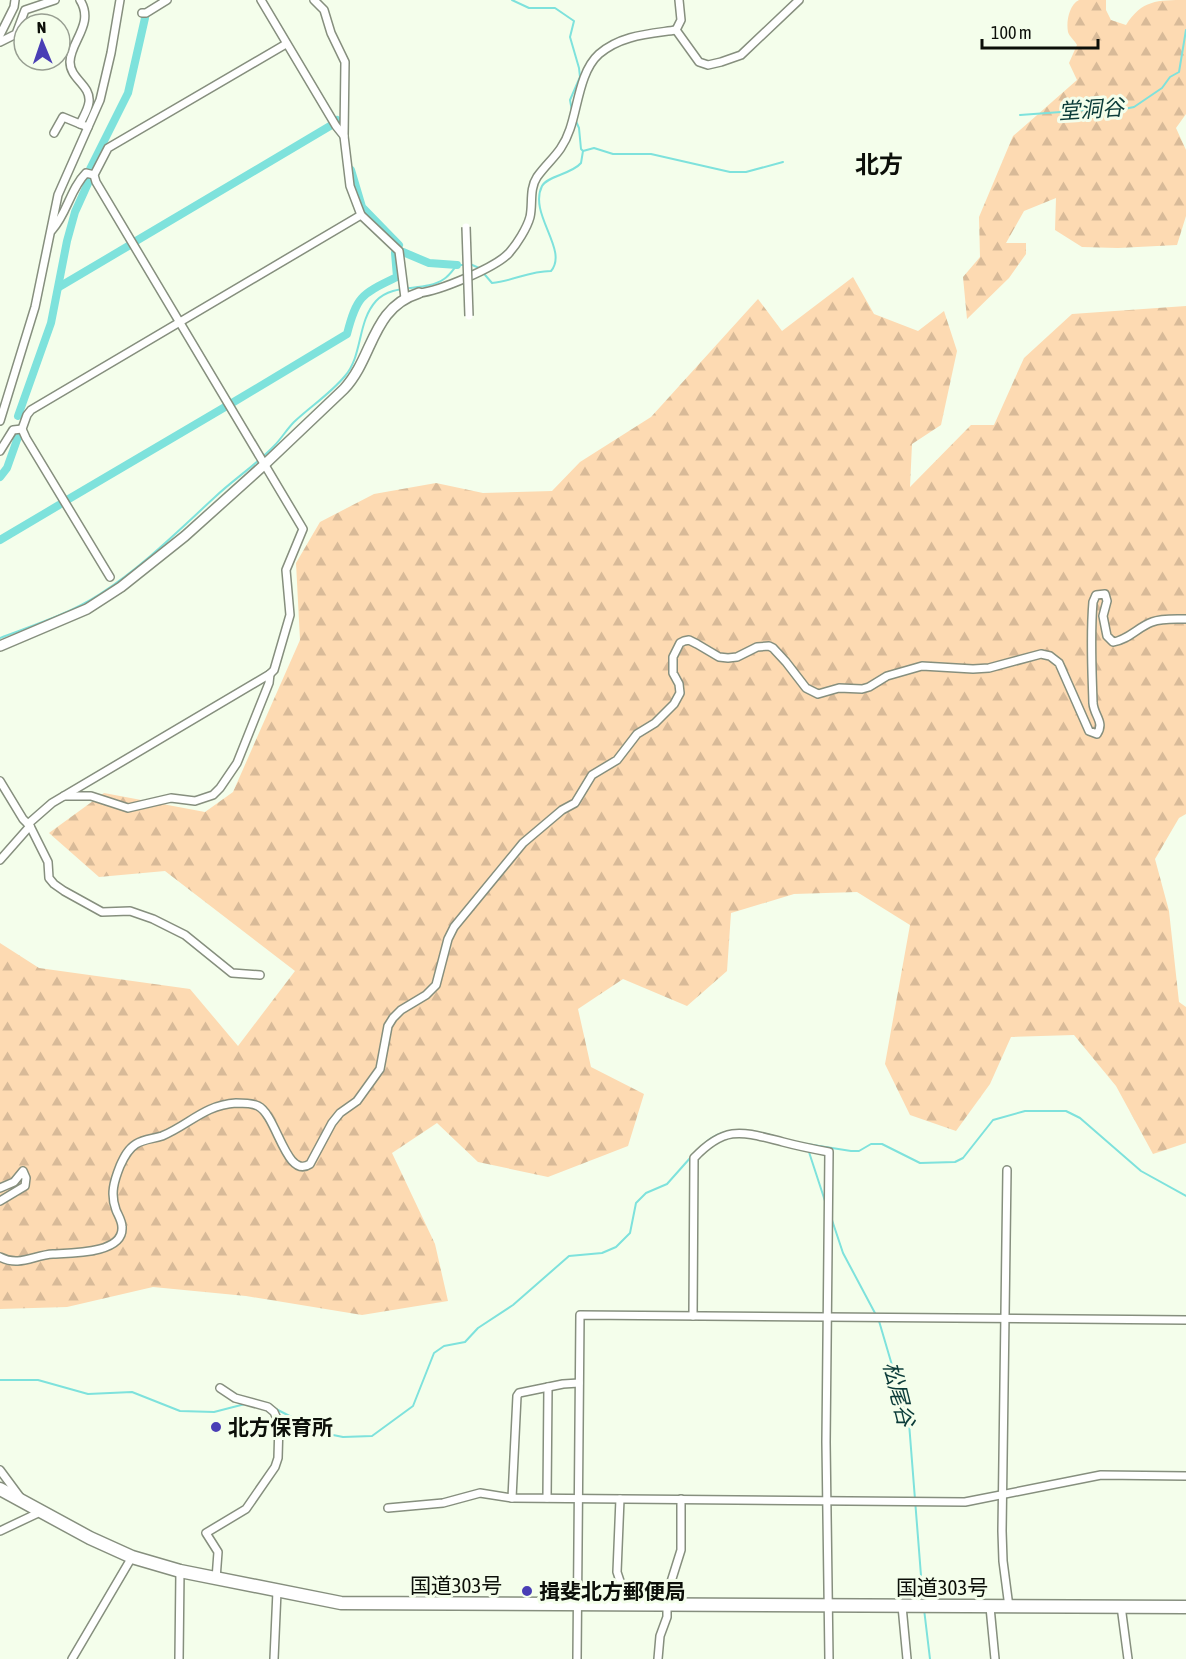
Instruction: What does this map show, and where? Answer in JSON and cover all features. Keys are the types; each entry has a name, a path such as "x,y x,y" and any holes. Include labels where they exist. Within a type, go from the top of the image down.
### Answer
{"highway":[{"name":"国道303号","path":"0,1489 90,1539 132,1557 216,1579 341,1603 1186,1607"}],"street":[{"path":"0,35 14,7 15,0"},
{"path":"0,42 16,34 25,10 55,0"},
{"path":"80,0 84,8 84,21 70,62 73,74 89,94 89,105 80,124"},
{"path":"0,421 35,307 58,195 100,100 120,0"},
{"path":"142,13 146,13 167,0"},
{"path":"261,0 344,136"},
{"path":"314,0 324,10 345,62 344,136 350,186 361,215 399,251 405,298"},
{"path":"676,30 681,20 679,0"},
{"path":"676,30 699,62 708,65 721,62 741,55 799,0"},
{"path":"0,646 67,619 108,597 185,536 354,379 385,316 405,298 419,293 434,292 499,262 510,252 529,219 533,187 537,178 558,155 569,132 588,71 597,56 616,42 629,37 676,30"},
{"path":"0,860 29,825 52,803 274,670 290,615 286,570 303,529 96,182 94,175 108,148 286,44"},
{"path":"54,133 63,117 88,127"},
{"path":"51,231 58,223 82,177 86,173 94,175"},
{"path":"110,577 43,468 22,429 27,415 31,410 361,215"},
{"path":"466,227 468,316"},
{"path":"0,451 13,430 22,429"},
{"path":"0,1257 6,1260 21,1261 46,1255 83,1252 110,1246 116,1242 121,1235 122,1224 114,1204 114,1184 126,1153 142,1141 162,1136 220,1104 245,1103 258,1106 268,1113 282,1146 293,1162 299,1167 306,1167 310,1164 332,1123 340,1113 357,1101 380,1070 388,1026 393,1018 436,986 447,939 454,927 523,843 562,810 575,803 592,775 617,760 637,734 655,723 674,704 680,693 679,684 673,673 673,657 684,641 689,640 719,657 728,658 737,657 757,647 769,646 786,662 806,688 818,694 839,688 862,689 887,676 922,666 989,668 1029,656 1041,654 1050,656 1059,663 1089,731 1097,734 1101,728 1094,708 1091,655 1093,602 1096,595 1105,594 1107,601 1103,616 1107,636 1113,642 1120,641 1151,622 1186,619"},
{"path":"64,796 91,796 128,808 171,798 195,801 213,795 237,763 269,683 270,674"},
{"path":"0,781 29,825 48,862 49,878 54,884 72,897 102,912 130,911 153,919 185,935 232,973 260,975"},
{"path":"693,1316 694,1158 717,1138 735,1133 756,1134 829,1152 826,1501 829,1659"},
{"path":"1008,1170 1002,1561 1009,1607"},
{"path":"0,1188 14,1182 23,1171 26,1178 25,1186 0,1201"},
{"path":"577,1659 580,1315 1186,1320"},
{"path":"512,1498 517,1396 519,1393 579,1383"},
{"path":"547,1498 548,1387"},
{"path":"216,1579 218,1552 206,1533 246,1509 275,1467 279,1443 279,1423 268,1407 235,1398 220,1388"},
{"path":"0,1470 22,1500"},
{"path":"388,1508 443,1503 480,1493 512,1498 965,1502 1101,1475 1186,1476"},
{"path":"620,1499 617,1572 627,1605"},
{"path":"658,1659 660,1636 669,1605 670,1585 681,1550 681,1499"},
{"path":"0,1531 40,1510"},
{"path":"72,1659 132,1557"},
{"path":"179,1659 180,1571"},
{"path":"274,1659 276,1591"},
{"path":"902,1606 907,1659"},
{"path":"1121,1606 1128,1659"},
{"path":"990,1607 995,1659"}],"green space":[{"path":"1079,0 1106,0 1106,10 1111,20 1126,25 1138,11 1151,3 1186,0 1186,114 1176,128 1186,150 1186,216 1177,245 1082,247 1055,230 1056,198 1024,211 1006,243 1026,243 1026,254 1009,278 967,319 963,277 980,257 979,217 1013,136 1077,80 1069,63 1077,45 1069,34 1067,23 1071,10"},
{"path":"853,277 874,314 918,331 944,311 957,351 941,425 912,444 910,487 971,425 994,425 1024,358 1072,314 1186,306 1186,814 1179,818 1155,859 1169,911 1179,1002 1186,1007 1186,1143 1153,1154 1116,1086 1074,1035 1011,1037 990,1084 956,1131 910,1115 885,1064 910,925 857,892 794,894 731,913 727,971 687,1006 623,979 578,1009 591,1067 644,1094 628,1146 548,1177 478,1162 437,1123 392,1153 435,1244 448,1301 362,1315 246,1296 153,1287 67,1307 0,1309 0,943 39,968 190,989 238,1046 295,971 165,871 99,877 49,833 104,793 205,812 233,792 300,640 296,563 320,522 374,494 436,483 483,493 552,491 580,462 651,417 758,299 782,331"}],"waterway":[{"path":"512,0 529,8 555,8 574,21 570,37 580,77 570,100 572,111"},
{"path":"90,169 128,93 145,18"},
{"name":"堂洞谷","path":"1020,115 1088,110 1105,105 1124,109 1134,107 1162,88 1170,77 1179,72 1186,30"},
{"path":"470,264 479,268 492,283 551,271 555,262 555,253 543,220 539,197 545,183 581,163 583,151 575,119"},
{"path":"337,120 340,123"},
{"path":"136,241 330,126"},
{"name":"堂洞谷","path":"583,151 594,148 613,154 651,154 730,172 746,172 783,162"},
{"path":"351,170 362,207 399,245"},
{"path":"18,416 51,323 67,241 75,212 89,181"},
{"path":"59,287 130,245"},
{"path":"403,252 429,263 457,265"},
{"path":"232,403 347,334 354,311 363,297 397,277 395,253"},
{"path":"0,638 76,607 100,594 130,572 267,453 294,422 345,376 351,368 366,319 376,301 383,295 400,289 436,283 448,276 457,265 464,265"},
{"path":"67,500 225,407"},
{"path":"0,477 7,468 18,437"},
{"path":"0,540 59,505"},
{"path":"794,1142 851,1151 859,1151 871,1144 882,1144 920,1163 955,1162 963,1158 993,1120 1025,1111 1066,1111 1080,1118 1141,1171 1186,1196"},
{"path":"702,1146 718,1135 736,1130 774,1136"},
{"name":"松尾谷","path":"808,1149 825,1201"},
{"path":"274,1408 309,1426 333,1435 372,1436 413,1406 434,1353 444,1346 465,1342 478,1328 513,1305 569,1256 602,1253 616,1247 630,1233 636,1203 646,1193 667,1184 691,1157"},
{"name":"松尾谷","path":"831,1217 843,1253 876,1315"},
{"name":"松尾谷","path":"879,1321 909,1423 923,1601"},
{"path":"0,1380 38,1380 88,1394 132,1392 180,1411 214,1412 245,1404"},
{"name":"松尾谷","path":"924,1609 930,1659"}],"place":[{"name":"北方保育所","path":"216,1427"},
{"name":"揖斐北方郵便局","path":"527,1591"}],"district":[{"name":"北方","path":"879,164"}]}
